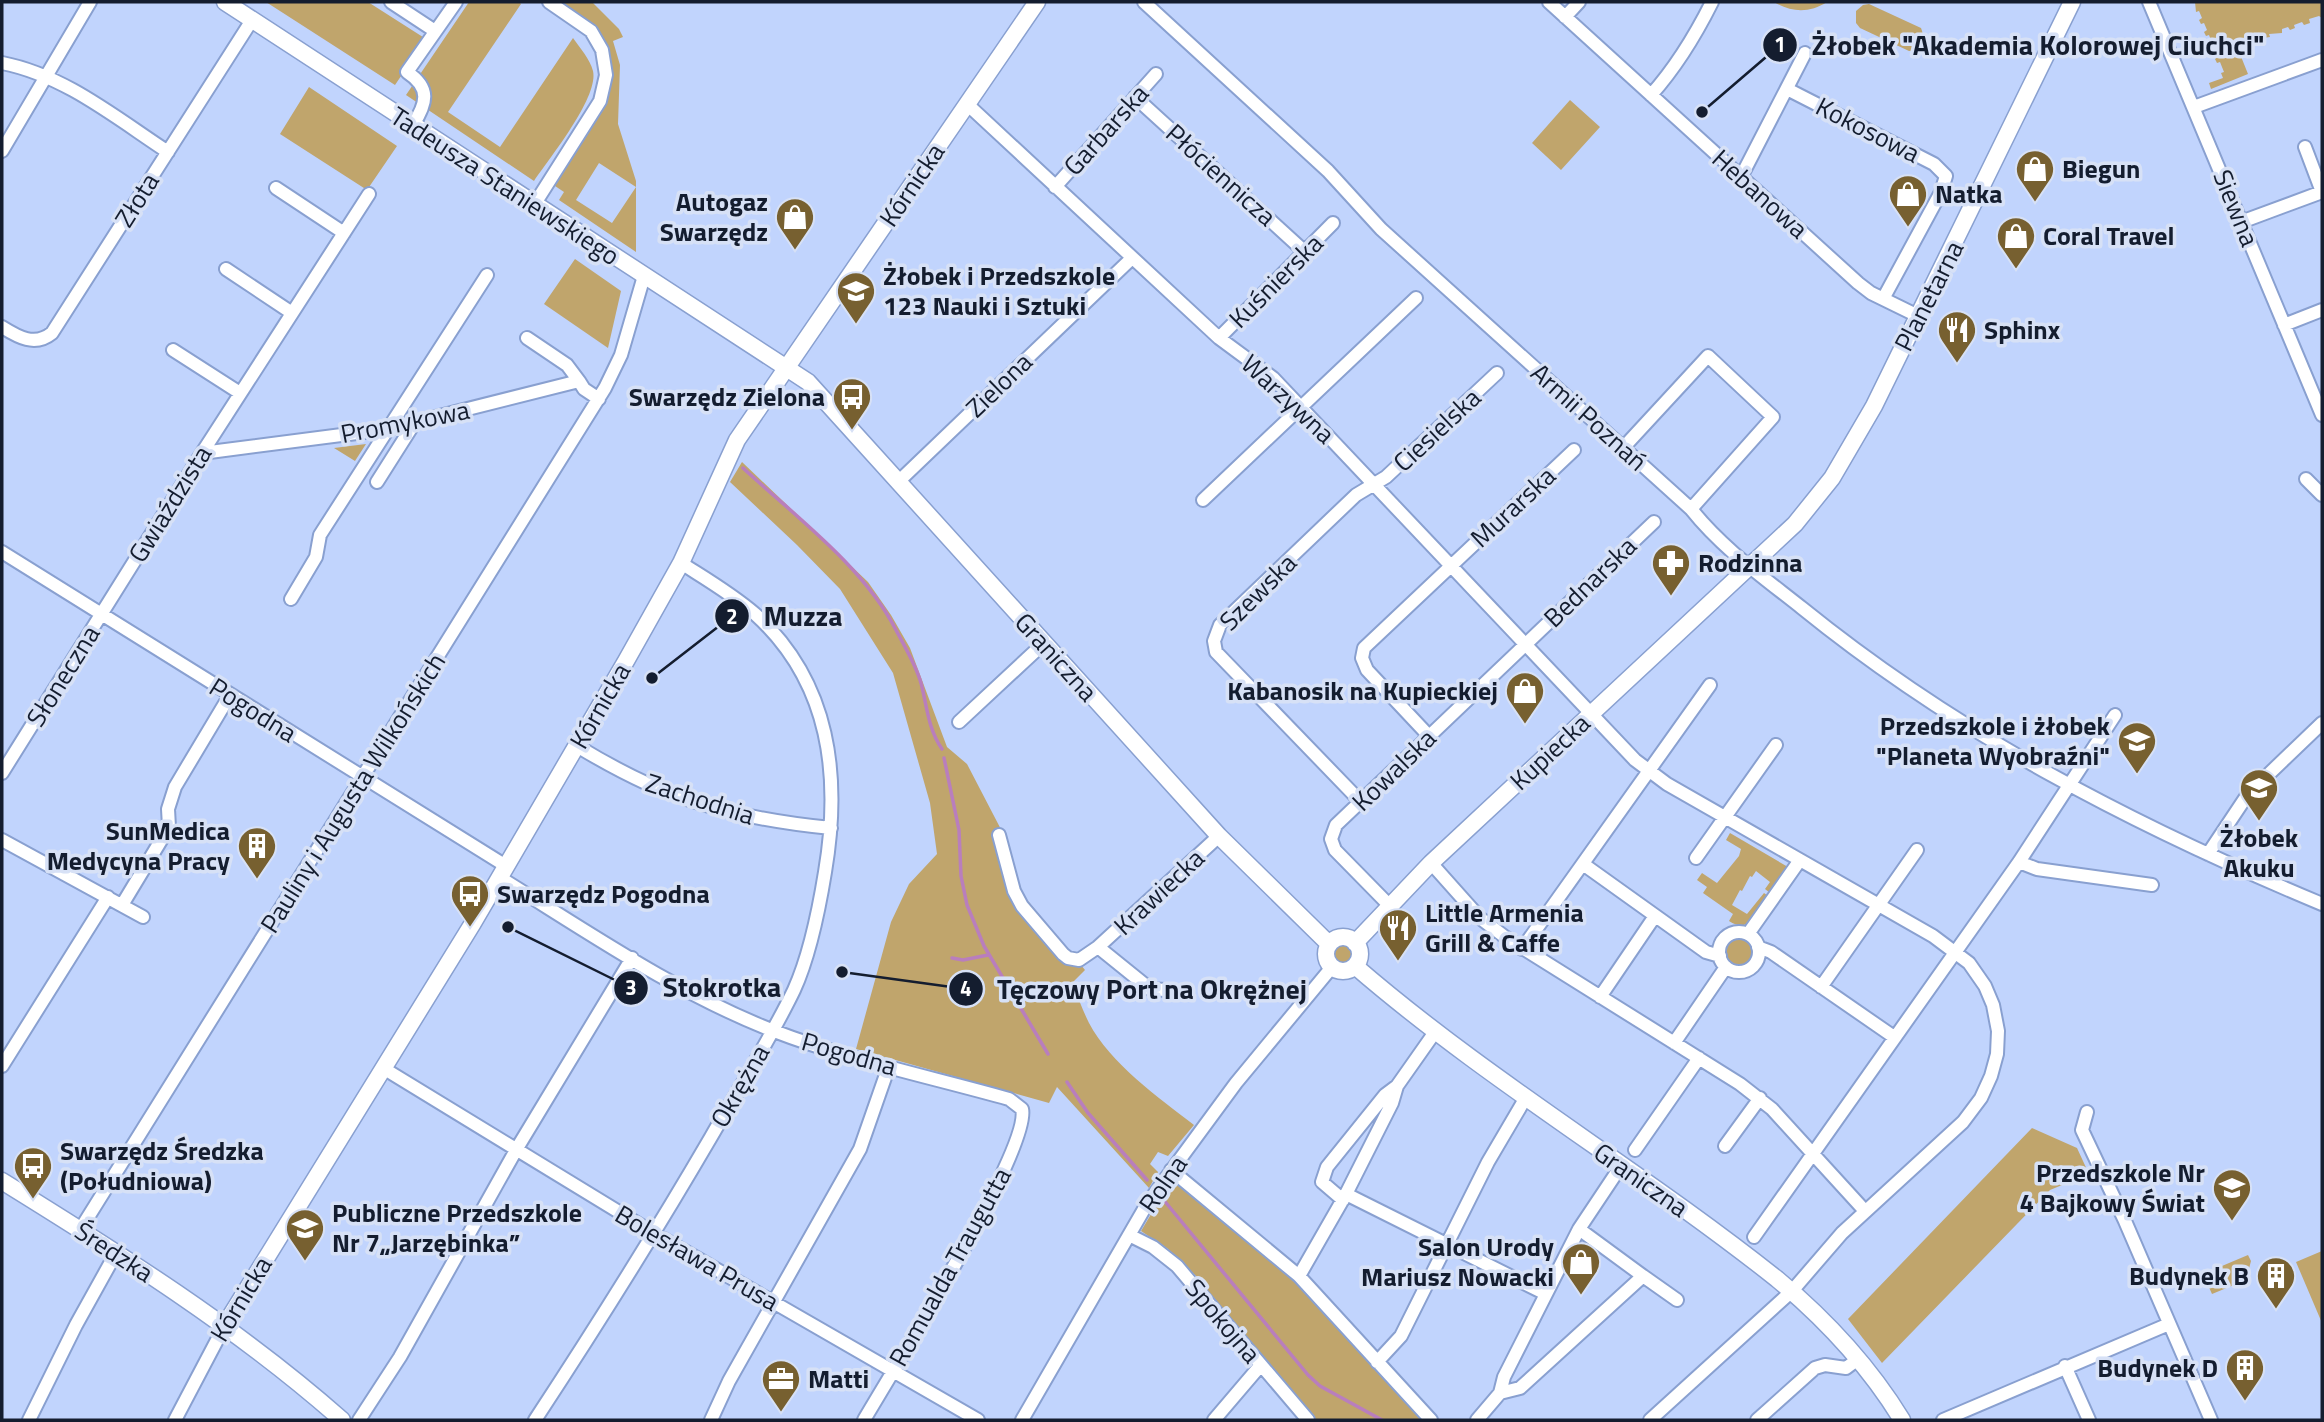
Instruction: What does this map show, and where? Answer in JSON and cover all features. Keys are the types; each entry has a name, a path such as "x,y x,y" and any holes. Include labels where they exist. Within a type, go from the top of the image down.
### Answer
{"street":[{"path":"2,151 90,2"},
{"name":"Tadeusza Staniewskiego","path":"225,2 786,368"},
{"path":"391,2 435,31"},
{"path":"413,125 421,113 424,88 419,80 407,72 456,2"},
{"path":"534,205 600,101 606,75 602,50 592,31 549,2"},
{"name":"Kórnicka","path":"175,1420 225,1325 503,872 577,746 681,563 732,449 1037,2"},
{"name":"Armii Poznań","path":"1144,2 1328,171 1381,229 1691,509 1710,532 1825,627 1917,694 1994,744 2070,786 2208,854 2322,904"},
{"name":"Hebanowa","path":"1549,2 1858,283 1918,316"},
{"path":"1566,17 1579,2"},
{"path":"1651,95 1673,71 1712,2"},
{"name":"Planetarna","path":"1751,568 1795,524 1832,478 1874,406 2073,2"},
{"name":"Siewna","path":"2149,2 2322,415"},
{"name":"Złota","path":"2,327 34,341 46,338 52,333 252,20"},
{"path":"1741,177 1805,53"},
{"path":"2194,107 2322,60"},
{"path":"2,63 47,76 168,152"},
{"name":"Garbarska","path":"1055,187 1156,74"},
{"name":"Kokosowa","path":"1787,89 1934,164 1946,176 1941,192 1883,299"},
{"name":"Płóciennicza","path":"1135,97 1306,253"},
{"name":"Warzywna","path":"967,104 1219,338 1273,378 1629,754 1649,771 1725,818 1955,950 1975,970 1991,999 1998,1031 1995,1064 1981,1098 1963,1122 1865,1211 1791,1291 1650,1420"},
{"path":"2241,222 2322,192 2305,147"},
{"path":"276,188 344,233"},
{"name":"Gwiaździsta","path":"101,615 369,194"},
{"name":"Kuśnierska","path":"1219,338 1333,223"},
{"name":"Zielona","path":"898,482 1131,259"},
{"path":"226,269 292,313"},
{"path":"291,599 316,557 320,535 487,275"},
{"name":"Pauliny i Augusta Wilkońskich","path":"80,1230 599,399 621,355 644,276"},
{"path":"1203,500 1416,298"},
{"path":"2284,325 2322,310"},
{"path":"527,338 568,365 584,389 599,399"},
{"path":"173,351 240,393"},
{"path":"1623,447 1708,356 1773,417 1691,509"},
{"name":"Graniczna","path":"786,368 808,382 1219,836 1329,944"},
{"name":"Ciesielska","path":"1375,484 1386,477 1497,373"},
{"name":"Promykowa","path":"202,453 388,429 579,381"},
{"path":"377,482 415,422"},
{"name":"Murarska","path":"1429,736 1367,670 1362,658 1368,644 1574,450"},
{"path":"2306,479 2322,495"},
{"name":"Szewska","path":"1361,802 1216,652 1214,641 1220,625 1356,495 1375,484"},
{"name":"Bednarska","path":"1526,643 1654,522"},
{"name":"Pogodna","path":"2,552 362,778 632,958 677,985 772,1030 1009,1099 1022,1109"},
{"name":"Okrężna","path":"535,1420 655,1234 772,1030 797,980 823,884 831,828 830,755 821,718 806,682 783,646 756,615 730,594 681,563"},
{"name":"Kupiecka","path":"1355,943 1431,863 1751,568"},
{"name":"Słoneczna","path":"2,774 101,615"},
{"path":"959,722 1044,643"},
{"name":"Kowalska","path":"1389,905 1335,850 1331,836 1336,825 1526,643"},
{"path":"1522,949 1710,685"},
{"path":"122,905 169,827 168,809 175,787 230,695"},
{"path":"1754,1237 1955,950 2020,862 2115,715"},
{"path":"2208,854 2248,794 2322,723"},
{"path":"1696,858 1776,745"},
{"name":"Zachodnia","path":"577,746 648,784 680,796 761,819 831,828"},
{"name":"Krawiecka","path":"999,835 1014,891 1022,906 1055,946 1074,960 1084,959 1219,836"},
{"path":"2,840 143,918"},
{"path":"1821,987 1917,850"},
{"path":"1748,934 1800,860"},
{"path":"2020,862 2037,869 2152,885"},
{"path":"1431,863 1480,918 1522,949 1760,1098 1865,1211"},
{"path":"1583,864 1706,952 1723,962 1738,971 1749,968 1758,959 1756,941 1748,934 1740,932 1728,935 1720,944 1723,962 1674,1043"},
{"path":"2,1066 108,897"},
{"path":"1600,997 1655,916"},
{"path":"1343,937 1355,943 1360,956 1355,966 1345,971 1332,967 1326,955 1329,944 1343,937"},
{"name":"Krawiecka","path":"1098,947 1150,989 1165,990"},
{"path":"1758,947 1771,952 1894,1037"},
{"path":"359,1420 412,1336 516,1150 632,958"},
{"name":"Graniczna","path":"1355,966 1435,1032 1742,1252 1791,1291 1832,1330 1857,1359 1902,1420"},
{"name":"Rolna","path":"1022,1420 1129,1235 1171,1171 1236,1083 1332,967"},
{"path":"1435,1032 1397,1086 1385,1095 1324,1173 1322,1182 1345,1197 1546,1294"},
{"path":"1635,1150 1699,1058"},
{"path":"711,1420 729,1381 860,1149 889,1066"},
{"name":"Bolesława Prusa","path":"383,1068 655,1234 978,1420"},
{"path":"1299,1276 1345,1197 1392,1103 1397,1086"},
{"path":"1725,1146 1760,1098"},
{"path":"1377,1362 1401,1336 1488,1162 1525,1099"},
{"name":"Romualda Traugutta","path":"864,1420 993,1196 1024,1123 1022,1109"},
{"path":"2087,1112 2082,1130 2211,1420"},
{"path":"1477,1420 1500,1394 1504,1377 1578,1229 1621,1166"},
{"path":"1171,1171 1299,1276 1431,1420"},
{"name":"Średzka","path":"2,1181 225,1325 342,1420"},
{"path":"1578,1229 1678,1300"},
{"name":"Spokojna","path":"1129,1235 1153,1247 1177,1266 1307,1420"},
{"path":"29,1420 76,1325 116,1253"},
{"path":"1500,1394 1520,1388 1643,1276"},
{"path":"1943,1420 2169,1324"},
{"path":"1757,1420 1815,1368 1825,1365 1846,1368 1857,1359"},
{"path":"1214,1420 1260,1366"},
{"path":"2065,1366 2089,1420"}],"shaded area":[{"path":"266,2 368,2 426,39 395,85"},
{"path":"469,2 521,4 448,112 500,147 573,38 592,67 593,82 581,111 534,181 406,95"},
{"path":"557,2 592,2 619,29 623,37 613,41 620,65 618,124 636,181 636,187 636,252 559,200 564,192 552,184 604,102 604,43","holes":["599,163 636,187 612,223 576,200"]},
{"path":"1774,2 1827,2 1801,10"},
{"path":"2195,2 2322,2 2322,18 2319,16 2309,19 2310,23 2304,25 2302,22 2290,30 2288,27 2282,29 2282,33 2269,34 2270,37 2257,39 2257,42 2244,43 2245,52 2240,54 2248,74 2211,89 2209,83 2223,78 2221,73 2224,72 2220,62 2217,63 2215,59 2218,57 2209,44 2212,43 2209,35 2206,36 2204,32 2207,30 2204,23 2201,24 2199,20 2202,18 2199,11 2196,12"},
{"path":"1869,4 1921,28 1923,41 1920,47 1909,51 1860,28 1856,23 1856,11"},
{"path":"309,87 397,146 367,190 280,134"},
{"path":"1570,100 1600,127 1561,170 1532,143"},
{"path":"575,259 621,291 608,348 544,304"},
{"path":"366,444 355,461 334,448"},
{"path":"742,462 868,582 891,615 910,648 947,747 967,764 1006,839 1023,895 1085,970 1072,983 1089,1023 1122,1066 1194,1125 1168,1156 1158,1152 1150,1164 1158,1172 1149,1188 1057,1087 1049,1103 856,1049 891,922 909,884 937,854 930,803 893,673 840,589 730,482"},
{"path":"1730,833 1788,867 1770,893 1765,889 1770,882 1756,871 1750,876 1732,905 1747,914 1764,893 1768,896 1752,920 1742,925 1729,921 1733,914 1703,893 1707,887 1697,880 1702,873 1717,883 1739,856 1741,849 1726,840"},
{"path":"1739,937 1750,941 1754,952 1750,963 1739,967 1728,963 1724,952 1728,941"},
{"path":"1343,943 1353,950 1354,954 1347,964 1343,965 1333,958 1332,954 1339,944"},
{"path":"2032,1128 2077,1148 2089,1174 2050,1190 1882,1363 1848,1319"},
{"path":"1172,1179 1297,1283 1425,1420 1313,1420 1197,1277 1168,1249 1141,1231"},
{"path":"2322,1251 2322,1323 2296,1262"},
{"path":"2248,1255 2251,1261 2246,1280 2212,1294 2203,1274"}],"waterway":[{"path":"743,468 827,543 866,585 882,607 916,670 931,725 942,749"},
{"path":"944,758 959,830 961,876 967,905 984,946 1048,1054"},
{"path":"952,958 963,960 988,955"},
{"path":"1067,1082 1088,1113 1147,1180"},
{"path":"1162,1198 1308,1375 1320,1386 1382,1420"}],"place":[{"name":"Żłobek \"Akademia Kolorowej Ciuchci\"","path":"1702,112"},
{"name":"Biegun","path":"2035,203"},
{"name":"Natka","path":"1908,228"},
{"name":"Autogaz Swarzędz","path":"795,251"},
{"name":"Coral Travel","path":"2016,270"},
{"name":"Żłobek i Przedszkole 123 Nauki i Sztuki","path":"856,325"},
{"name":"Sphinx","path":"1957,364"},
{"name":"Swarzędz Zielona","path":"852,431"},
{"name":"Rodzinna","path":"1671,597"},
{"name":"Muzza","path":"652,678"},
{"name":"Kabanosik na Kupieckiej","path":"1525,725"},
{"name":"Przedszkole i żłobek \"Planeta Wyobraźni\"","path":"2137,775"},
{"name":"Żłobek Akuku","path":"2259,822"},
{"name":"SunMedica Medycyna Pracy","path":"257,880"},
{"name":"Stokrotka","path":"508,927"},
{"name":"Swarzędz Pogodna","path":"470,928"},
{"name":"Little Armenia Grill & Caffe","path":"1398,962"},
{"name":"Tęczowy Port na Okrężnej","path":"842,972"},
{"name":"Swarzędz Średzka (Południowa)","path":"33,1200"},
{"name":"Przedszkole Nr 4 Bajkowy Świat","path":"2232,1222"},
{"name":"Publiczne Przedszkole Nr 7„Jarzębinka”","path":"305,1262"},
{"name":"Salon Urody Mariusz Nowacki","path":"1581,1296"},
{"name":"Budynek B","path":"2276,1310"},
{"name":"Budynek D","path":"2245,1402"},
{"name":"Matti","path":"781,1413"}]}
